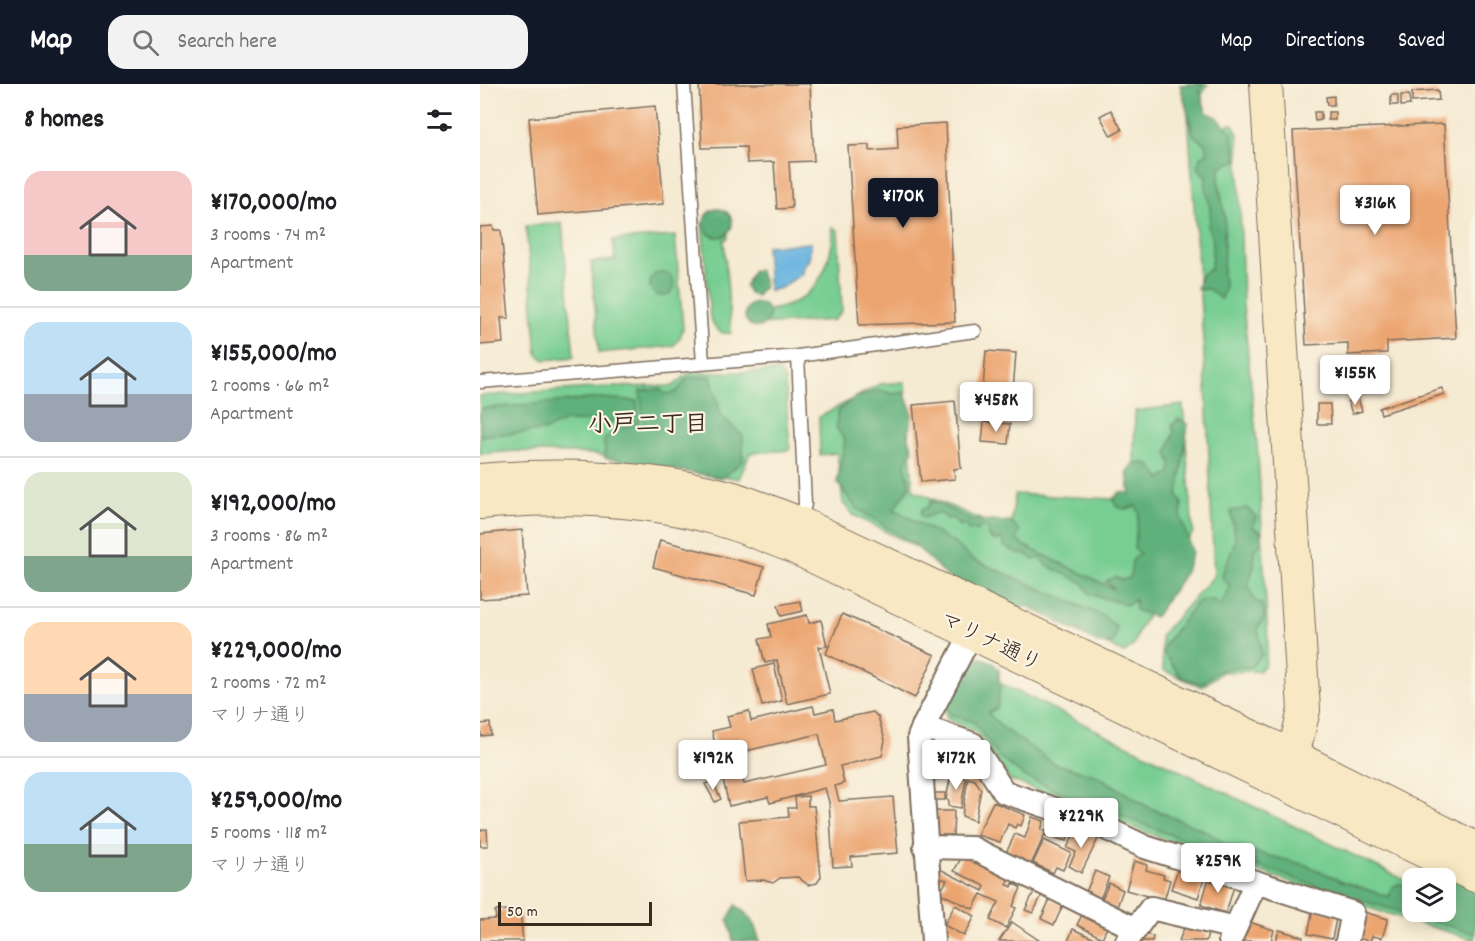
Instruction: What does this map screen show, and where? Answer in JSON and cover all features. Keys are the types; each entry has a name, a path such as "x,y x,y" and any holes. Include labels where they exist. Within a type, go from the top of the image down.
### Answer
{"street":[{"path":"1266,84 1304,710 1287,770"},
{"name":"マリナ通り","path":"480,480 530,476 635,478 724,495 800,523 1287,770 1475,876"},
{"name":"マリナ通り","path":"480,503 530,499 633,501 717,519 791,546 971,634 1475,848"},
{"path":"933,941 919,736 971,634"},
{"path":"923,727 973,744 1004,792 1093,822 1145,847 1353,913 1347,941"},
{"path":"925,847 972,848 1132,935 1151,908 1232,935 1256,882"}],"lane":[{"path":"684,84 703,363"},
{"path":"480,382 798,356 975,331"},
{"path":"798,356 805,504 800,523"}],"green space":[{"path":"1186,84 1208,84 1198,102 1217,127 1233,124 1238,135 1243,305 1258,454 1268,641 1265,665 1259,671 1222,672 1202,687 1163,670 1161,635 1214,576 1206,387"},
{"path":"1203,84 1200,91 1206,112 1217,117 1232,133 1237,160 1220,167 1219,184 1225,217 1223,276 1225,287 1221,299 1208,289 1197,290 1201,275 1211,269 1213,240 1208,226 1210,208 1206,177 1197,166 1201,157 1208,153 1205,144 1194,136 1180,85"},
{"path":"718,209 728,213 732,223 728,233 718,237 708,233 704,223 708,213"},
{"path":"726,221 728,238 724,240 731,333 718,330 710,318 702,223"},
{"path":"562,223 574,357 545,360 537,354 526,226"},
{"path":"832,227 838,230 842,311 834,320 758,325 752,311 778,309 789,305 809,292 817,283 828,260"},
{"path":"675,236 683,328 680,338 673,346 599,353 591,262 615,260 613,240"},
{"path":"759,270 765,285 757,296 749,293 745,286 752,271"},
{"path":"662,272 667,273 673,279 673,289 667,295 662,296 657,295 651,289 650,284 651,279 657,273"},
{"path":"757,303 762,304 768,310 768,320 762,326 757,327 752,326 746,320 745,315 746,310 752,304"},
{"path":"779,371 785,380 790,450 750,453 739,479 594,454 515,451 480,454 480,396 605,387 673,386 689,373"},
{"path":"711,376 721,415 743,436 743,461 722,478 605,458 604,440 618,428 644,424 640,391 660,389 665,394 676,392 688,378"},
{"path":"905,382 913,490 1010,532 1015,494 1133,500 1135,411 1183,405 1193,532 1138,632 1134,645 1124,653 853,515 843,503 837,453 820,455 819,417 880,384"},
{"path":"880,390 893,394 903,392 912,417 907,433 913,450 905,464 910,486 894,509 954,543 972,559 1103,616 1117,628 1113,643 1100,644 1028,606 1016,610 988,591 964,584 955,584 915,545 856,508 837,482 845,440 836,427 838,411 854,398"},
{"path":"601,398 637,401 639,422 566,421 543,431 480,436 480,409"},
{"path":"1178,419 1188,424 1178,495 1182,504 1181,518 1192,552 1185,573 1155,617 1135,610 1135,600 1126,605 1090,594 1083,583 1046,565 1040,558 1033,560 1027,554 1019,554 1004,546 1002,539 996,541 989,537 988,529 981,526 977,531 968,529 964,524 959,526 953,518 947,519 939,512 924,518 921,515 922,509 927,508 932,500 971,520 1011,522 1020,531 1016,539 1025,546 1114,589 1106,581 1115,577 1122,580 1130,578 1132,561 1140,553 1134,548 1139,513 1136,506 1126,509 1117,507 1113,499 1120,492 1130,493 1127,472 1134,462 1149,464 1161,479 1170,473 1171,462 1167,454 1174,432 1172,426"},
{"path":"1247,508 1256,517 1253,527 1261,532 1262,543 1254,550 1254,566 1248,586 1255,601 1262,604 1265,617 1258,628 1262,655 1251,667 1224,669 1202,684 1182,678 1164,654 1165,644 1197,602 1211,600 1220,605 1228,593 1229,585 1222,577 1235,540 1231,511"},
{"path":"979,657 992,662 999,670 1000,691 997,708 988,713 1004,729 1055,764 1098,776 1148,807 1208,832 1227,845 1306,865 1342,881 1389,897 1392,887 1402,884 1402,912 1207,849 1025,777 999,757 974,722 950,714 943,701 964,660"},
{"path":"967,667 1402,879 1402,918 1169,841 1010,780 975,731 947,719 945,711"},
{"path":"1456,879 1475,885 1475,934 1434,922 1456,922"},
{"path":"736,905 752,919 760,941 733,941 728,919"},
{"path":"1456,913 1475,913 1475,940 1415,922 1456,922"}],"water":[{"path":"811,243 809,259 801,271 803,273 781,288 769,291 766,246"}],"building":[{"path":"699,84 810,84 814,161 789,162 792,208 777,209 774,162 747,163 746,147 702,148"},
{"path":"1438,90 1439,100 1412,102 1412,92"},
{"path":"1391,95 1398,95 1398,105 1391,105"},
{"path":"1401,95 1409,95 1410,105 1401,106"},
{"path":"1334,96 1334,105 1327,105 1326,97"},
{"path":"655,106 664,204 538,215 529,118"},
{"path":"1111,110 1122,130 1111,136 1100,116"},
{"path":"1314,112 1321,112 1321,120 1315,121"},
{"path":"1328,112 1335,112 1335,120 1328,120"},
{"path":"946,123 955,322 859,325 848,146 870,145 870,151 898,149 897,126"},
{"path":"1444,124 1456,338 1387,342 1387,353 1348,355 1348,343 1306,345 1293,131"},
{"path":"493,226 494,230 501,230 509,318 501,318 503,343 480,345 480,227"},
{"path":"986,351 1016,353 1011,415 981,412"},
{"path":"1442,388 1444,394 1381,414 1379,408"},
{"path":"1358,398 1362,411 1352,414 1348,401"},
{"path":"955,401 961,468 954,469 955,479 921,482 913,405"},
{"path":"1317,404 1330,404 1331,424 1317,424"},
{"path":"984,422 1010,424 1008,444 982,442"},
{"path":"522,530 527,596 480,599 480,534"},
{"path":"660,540 764,567 756,595 653,567"},
{"path":"800,601 803,611 781,616 778,605"},
{"path":"842,614 935,655 915,698 826,654"},
{"path":"807,615 809,623 821,620 827,646 819,647 830,694 787,704 777,660 765,663 759,639 771,637 768,624"},
{"path":"774,664 782,701 762,706 753,669"},
{"path":"813,706 815,713 833,709 835,720 873,712 878,717 885,740 882,756 840,766 844,783 835,786 839,801 893,797 898,853 851,857 852,866 833,867 829,802 825,788 770,803 768,797 729,806 712,731 730,727 727,716 749,711 751,721","holes":["819,734 826,765 744,784 737,753"]},
{"path":"490,723 491,735 481,736 480,724"},
{"path":"930,741 963,755 960,763 927,749"},
{"path":"696,750 708,772 701,775 689,753"},
{"path":"943,762 944,779 928,780 927,763"},
{"path":"951,775 966,778 961,808 948,806 949,801 946,799"},
{"path":"968,778 975,780 981,789 975,821 962,816"},
{"path":"712,781 721,799 715,802 705,784"},
{"path":"932,793 945,793 945,800 932,800"},
{"path":"808,796 808,806 814,806 821,877 817,883 808,885 798,877 780,878 773,883 763,880 745,881 739,821 789,817 788,808 796,808 795,797"},
{"path":"993,802 1025,815 1021,826 1017,824 1015,828 1008,824 1000,842 977,835"},
{"path":"936,811 954,811 953,835 936,835"},
{"path":"1032,817 1044,821 1041,830 1046,831 1031,865 1006,853 1015,834 1025,838"},
{"path":"1050,821 1071,827 1067,841 1046,836"},
{"path":"1077,828 1098,839 1081,873 1069,866 1076,852 1067,848"},
{"path":"487,829 488,846 480,846 480,830"},
{"path":"1044,840 1071,853 1063,870 1056,867 1053,873 1033,863"},
{"path":"963,855 1010,877 1006,884 1012,887 1013,883 1021,888 1013,906 1016,908 1006,928 990,920 999,902 981,894 973,909 940,893 947,880 934,877 934,866 983,891 985,886 954,871"},
{"path":"1134,861 1147,865 1146,870 1164,875 1163,878 1170,880 1164,901 1126,890"},
{"path":"1180,863 1206,872 1198,898 1171,889"},
{"path":"1095,871 1109,877 1100,899 1086,892"},
{"path":"1210,875 1235,883 1226,913 1201,905"},
{"path":"1109,883 1123,890 1116,910 1100,903"},
{"path":"1034,892 1042,895 1033,913 1025,910"},
{"path":"1050,899 1063,905 1054,925 1041,919"},
{"path":"955,905 975,916 964,936 944,925"},
{"path":"520,909 523,941 480,941 480,920 496,919 495,911"},
{"path":"1313,909 1337,914 1332,939 1308,934"},
{"path":"1084,911 1109,923 1102,938 1077,925"},
{"path":"1364,912 1388,919 1382,938 1372,936 1370,941 1357,938"},
{"path":"1246,921 1274,930 1271,941 1240,941"},
{"path":"1012,922 1040,941 999,941"},
{"path":"1184,928 1208,934 1206,941 1179,941"},
{"path":"1073,929 1099,941 1068,941"},
{"path":"1279,930 1303,937 1302,941 1276,941"},
{"path":"1137,932 1153,936 1152,941 1135,941"}],"district":[{"name":"小戸二丁目","path":"648,426"}]}
